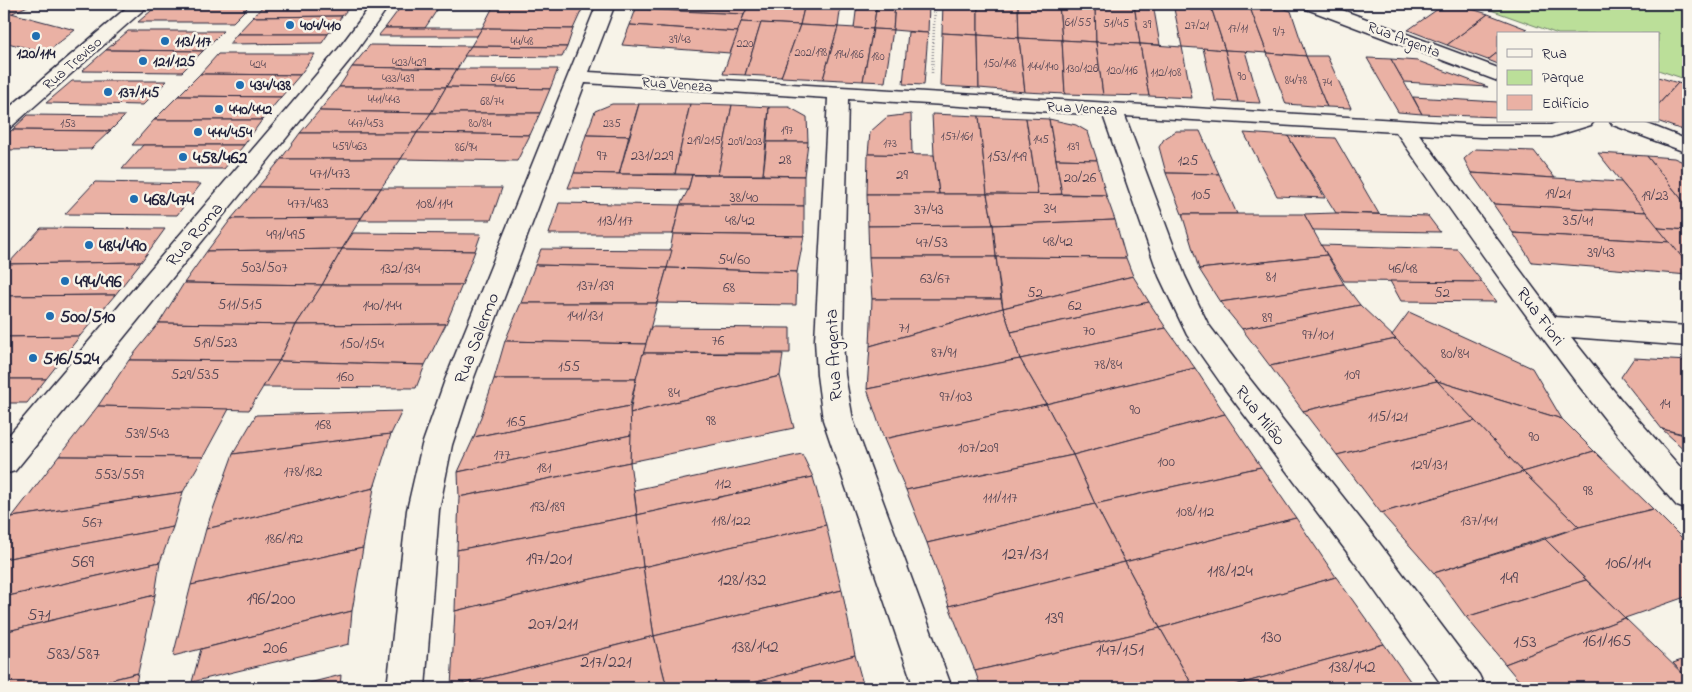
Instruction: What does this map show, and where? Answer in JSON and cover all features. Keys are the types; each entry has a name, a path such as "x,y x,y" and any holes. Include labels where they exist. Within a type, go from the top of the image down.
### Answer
{"street":[{"name":"Rua Treviso","path":"4,123 141,4"},
{"name":"Rua Roma","path":"4,462 346,52 380,4"},
{"name":"Rua Salermo","path":"406,688 423,510 437,445 459,380 606,4"},
{"name":"Rua Argenta","path":"1310,4 1497,75"},
{"name":"Rua Veneza","path":"577,77 838,94 1531,133 1552,131 1581,122"},
{"name":"Rua Argenta","path":"838,94 829,340 831,375 838,420 933,688"},
{"name":"Rua Milão","path":"1112,110 1172,276 1197,328 1235,381 1365,550 1466,688"},
{"path":"1623,122 1688,147"},
{"name":"Rua Fiori","path":"1403,127 1548,326 1647,453 1688,497"},
{"path":"1548,326 1688,336"}],"path":[{"path":"932,78 935,4"}],"green space":[{"path":"1474,4 1688,4 1688,80 1660,71 1660,32 1552,32"}],"building":[{"path":"4,4 32,4 4,17"},
{"path":"159,4 251,4 158,5"},
{"path":"265,4 352,4 342,16 253,17"},
{"path":"403,4 441,4 425,28 385,28"},
{"path":"638,4 748,6 744,14 636,9"},
{"path":"749,4 805,4 800,25 741,22"},
{"path":"805,4 841,4 838,27 800,25"},
{"path":"857,4 877,4 873,29 854,28"},
{"path":"877,4 895,4 893,30 873,29"},
{"path":"895,4 929,4 928,33 893,30"},
{"path":"943,4 978,4 978,35 942,33"},
{"path":"978,4 1018,4 1019,38 978,35"},
{"path":"1018,4 1059,4 1062,40 1019,38"},
{"path":"1059,4 1095,4 1096,42 1062,40"},
{"path":"1095,4 1134,4 1140,44 1096,42"},
{"path":"1134,4 1153,4 1160,45 1140,44"},
{"path":"1173,4 1210,4 1225,50 1182,47"},
{"path":"1210,4 1249,5 1267,53 1225,50"},
{"path":"1339,4 1363,4 1354,9"},
{"path":"1445,4 1455,4 1488,14 1447,45 1408,30"},
{"path":"158,5 250,5 233,22 138,22"},
{"path":"494,5 584,5 573,29 482,28"},
{"path":"1249,5 1279,7 1291,11 1306,56 1267,53"},
{"path":"636,9 744,14 738,32 630,25"},
{"name":"120/114","path":"11,13 75,30 46,53 4,42 4,17"},
{"path":"1488,14 1527,29 1523,32 1497,32 1497,53 1488,60 1447,45"},
{"name":"404/410","path":"342,16 328,34 237,34 253,17"},
{"path":"741,22 761,23 745,75 723,74"},
{"path":"761,23 800,25 781,77 745,75"},
{"path":"630,25 738,32 730,53 622,45"},
{"path":"800,25 838,27 823,79 781,77"},
{"path":"838,27 873,29 863,81 823,79"},
{"path":"385,28 482,28 477,36 378,36"},
{"path":"482,28 573,29 567,47 471,46"},
{"path":"873,29 893,30 885,82 863,81"},
{"name":"113/117","path":"128,31 223,31 203,51 106,50"},
{"path":"908,32 928,33 924,85 903,84"},
{"path":"942,33 978,35 979,88 940,86"},
{"path":"237,34 328,34 322,43 229,44"},
{"path":"978,35 1019,38 1025,92 979,88"},
{"path":"1019,38 1062,40 1065,94 1025,92"},
{"path":"1062,40 1096,42 1103,95 1065,94"},
{"path":"1096,42 1140,44 1149,96 1103,95"},
{"path":"1140,44 1182,47 1192,98 1149,96"},
{"path":"370,45 471,46 457,69 352,67"},
{"path":"471,46 567,47 562,57 464,56"},
{"path":"1203,48 1225,50 1238,102 1215,101"},
{"name":"121/125","path":"106,50 203,51 182,72 82,71"},
{"path":"1225,50 1245,51 1260,103 1238,102"},
{"path":"1267,53 1306,56 1327,107 1286,104"},
{"path":"1497,53 1497,64 1488,60"},
{"path":"218,54 315,54 300,75 200,74"},
{"path":"1306,56 1327,56 1351,108 1327,107"},
{"path":"1367,58 1391,59 1422,114 1398,112"},
{"path":"1391,59 1418,61 1488,87 1404,82"},
{"path":"352,67 457,69 446,87 339,87"},
{"path":"457,69 558,69 550,89 446,87"},
{"name":"434/438","path":"200,74 300,75 281,97 178,96"},
{"path":"1660,78 1678,83 1660,103"},
{"name":"137/145","path":"72,81 167,81 143,105 46,103"},
{"path":"1678,83 1688,86 1688,132 1660,122 1660,103"},
{"path":"339,87 446,87 431,113 319,111"},
{"path":"446,87 550,89 540,113 431,113"},
{"name":"440/442","path":"178,96 281,97 262,120 154,120"},
{"path":"1413,97 1497,102 1497,117 1422,114"},
{"path":"612,104 639,104 629,136 586,135 595,111"},
{"path":"639,104 690,104 675,174 619,174"},
{"path":"690,104 732,105 718,175 675,174"},
{"path":"732,105 769,107 763,175 718,175"},
{"path":"769,107 789,107 807,117 808,142 767,142"},
{"path":"319,111 431,113 417,133 300,133"},
{"path":"431,113 540,113 530,135 417,133"},
{"path":"911,114 912,155 868,154 870,132 887,117"},
{"path":"932,114 979,116 987,194 939,194 934,155"},
{"path":"28,115 125,116 110,131 12,130"},
{"path":"979,116 1026,118 1038,195 987,194"},
{"path":"1026,118 1049,119 1062,194 1038,195"},
{"path":"1049,119 1076,125 1088,132 1097,160 1056,159"},
{"name":"444/454","path":"154,120 262,120 244,145 132,145"},
{"path":"12,130 110,131 91,149 4,150 4,138"},
{"path":"1176,131 1200,131 1219,174 1166,173 1159,147 1164,139"},
{"path":"300,133 417,133 401,159 281,159"},
{"path":"417,133 530,135 517,161 401,159"},
{"path":"1244,133 1288,136 1325,198 1277,196"},
{"path":"586,135 629,136 619,174 574,173"},
{"path":"1288,136 1335,138 1379,214 1336,213"},
{"path":"767,142 808,142 804,176 763,175"},
{"name":"458/462","path":"143,145 244,145 224,169 122,169"},
{"path":"1475,149 1534,151 1555,178 1471,173 1464,159"},
{"path":"1598,153 1647,156 1688,207 1688,230 1658,228"},
{"path":"868,154 934,155 939,194 867,194"},
{"path":"1647,156 1674,158 1688,164 1688,207"},
{"path":"281,159 401,159 381,188 258,187"},
{"path":"1056,159 1097,160 1106,195 1062,194"},
{"path":"574,173 692,175 688,190 568,188"},
{"path":"1166,173 1219,174 1237,214 1182,214"},
{"path":"1471,173 1621,182 1646,212 1493,204"},
{"path":"692,175 804,176 804,206 680,205 688,190"},
{"name":"468/474","path":"95,182 201,184 177,215 65,214"},
{"path":"258,187 381,188 361,218 231,219"},
{"path":"381,188 502,188 491,220 360,220"},
{"path":"867,194 987,194 993,225 868,226"},
{"path":"987,194 1106,195 1115,220 993,225"},
{"path":"559,203 680,205 673,234 549,234"},
{"path":"1493,204 1646,212 1670,242 1513,233"},
{"path":"680,205 804,206 804,236 673,234"},
{"path":"1336,213 1428,216 1440,232 1313,230 1304,214"},
{"path":"1182,214 1304,214 1327,255 1199,269"},
{"path":"361,218 342,249 207,251 231,219"},
{"path":"1115,220 1126,258 996,257 993,225"},
{"path":"993,225 996,257 869,257 868,226"},
{"name":"484/490","path":"41,228 165,229 141,262 8,264"},
{"path":"1658,228 1688,230 1688,265"},
{"path":"353,233 481,234 475,251 342,249"},
{"path":"1513,233 1670,242 1688,265 1688,275 1532,262"},
{"path":"673,234 804,236 797,272 667,268"},
{"path":"1321,245 1457,249 1482,282 1344,281"},
{"path":"342,249 475,251 462,285 322,285"},
{"path":"342,249 322,285 184,283 207,251"},
{"path":"541,249 672,250 667,268 535,265"},
{"path":"1327,255 1344,284 1220,302 1199,269"},
{"path":"869,257 996,257 1001,299 872,299"},
{"path":"996,257 1126,258 1133,276 1003,308"},
{"name":"494/496","path":"141,262 115,295 4,296 4,268 8,264"},
{"path":"535,265 667,268 657,303 521,303"},
{"path":"667,268 797,272 796,305 657,303"},
{"path":"1133,276 1149,302 1011,332 1003,308"},
{"path":"1390,281 1482,282 1496,302 1401,301"},
{"path":"184,283 322,285 296,325 159,323"},
{"path":"1344,284 1360,305 1242,329 1220,302"},
{"path":"322,285 462,285 446,324 296,325"},
{"name":"500/510","path":"115,295 80,336 4,337 4,296"},
{"path":"872,299 1001,299 1003,308 870,346"},
{"path":"1149,302 1166,328 1020,359 1011,332"},
{"path":"521,303 657,303 646,344 505,341"},
{"path":"1360,305 1396,339 1270,366 1242,329"},
{"path":"1003,308 1020,359 867,389 870,346"},
{"path":"1409,312 1532,368 1562,419 1437,381 1392,335"},
{"path":"159,323 296,325 279,361 129,360"},
{"path":"446,324 425,365 279,361 296,325"},
{"path":"651,327 790,328 790,353 643,353"},
{"path":"1166,328 1195,368 1046,404 1020,359"},
{"name":"516/524","path":"80,336 46,379 4,379 4,337"},
{"path":"1396,339 1437,381 1303,411 1270,366"},
{"path":"505,341 646,344 636,379 494,379"},
{"path":"643,353 783,354 780,376 630,413"},
{"path":"1634,358 1688,361 1688,435 1662,429 1621,377"},
{"path":"1020,359 1046,404 884,439 867,389"},
{"path":"129,360 279,361 249,410 98,406"},
{"path":"279,361 425,365 416,388 263,387"},
{"path":"1195,368 1225,414 1073,455 1046,404"},
{"path":"780,376 794,428 630,462 630,413"},
{"path":"4,379 46,379 27,403 4,403"},
{"path":"494,379 636,379 630,406 474,437"},
{"path":"1437,381 1562,419 1594,451 1523,472"},
{"path":"1437,381 1475,421 1337,455 1303,411"},
{"path":"1046,404 1073,455 906,490 884,439"},
{"path":"98,406 229,409 203,457 59,456"},
{"path":"630,406 631,435 458,472 474,437"},
{"path":"402,411 391,434 233,454 256,415"},
{"path":"1225,414 1261,467 1095,504 1073,455"},
{"path":"1475,421 1523,472 1381,513 1337,455"},
{"path":"1662,429 1688,436 1688,453"},
{"path":"391,434 374,488 206,529 233,454"},
{"path":"631,435 630,462 459,497 458,472"},
{"path":"1594,451 1653,509 1579,527 1523,472"},
{"path":"802,454 813,477 637,515 634,490"},
{"path":"1073,455 1095,504 927,543 906,490"},
{"path":"59,456 203,457 183,492 12,517"},
{"path":"630,462 637,515 457,550 459,497"},
{"path":"1261,467 1296,518 1125,562 1095,504"},
{"path":"1523,472 1579,527 1434,573 1381,513"},
{"path":"813,477 826,525 643,567 637,515"},
{"path":"374,488 363,548 191,585 206,529"},
{"path":"183,492 173,527 4,559 4,530 12,517"},
{"path":"1095,504 1125,562 949,606 927,543"},
{"path":"1653,509 1688,544 1688,596 1625,618 1545,539 1579,527"},
{"path":"637,515 643,567 455,611 457,550"},
{"path":"1296,518 1336,577 1160,628 1125,562"},
{"path":"826,525 842,590 654,636 643,567"},
{"path":"173,527 160,562 4,597 4,559"},
{"path":"1545,539 1586,580 1466,617 1434,573"},
{"path":"363,548 352,611 173,656 191,585"},
{"path":"160,562 155,595 4,632 4,597"},
{"path":"1125,562 1160,628 975,671 949,606"},
{"path":"643,567 654,636 451,687 455,611"},
{"path":"1336,577 1384,644 1225,688 1194,688 1160,628"},
{"path":"1586,580 1625,618 1505,664 1466,617"},
{"path":"842,590 855,655 735,688 667,688 654,636"},
{"path":"155,595 138,673 78,688 4,688 4,632"},
{"path":"352,611 349,644 192,682 201,649"},
{"path":"1625,618 1688,679 1688,688 1525,688 1505,664"},
{"path":"1160,628 1194,688 981,688 975,671"},
{"path":"654,636 667,688 451,688 451,687"},
{"path":"1384,644 1415,688 1225,688"},
{"path":"855,655 864,688 735,688"},
{"path":"1688,658 1688,679 1673,663"},
{"path":"138,673 135,688 78,688"},
{"path":"341,675 340,688 289,688"}],"place":[{"name":"404/410","path":"290,25"},
{"name":"120/114","path":"36,36"},
{"name":"113/117","path":"165,41"},
{"name":"121/125","path":"143,61"},
{"name":"434/438","path":"240,85"},
{"name":"137/145","path":"108,92"},
{"name":"440/442","path":"219,109"},
{"name":"444/454","path":"198,132"},
{"name":"458/462","path":"183,157"},
{"name":"468/474","path":"134,199"},
{"name":"484/490","path":"89,245"},
{"name":"494/496","path":"65,281"},
{"name":"500/510","path":"50,316"},
{"name":"516/524","path":"33,358"}]}
